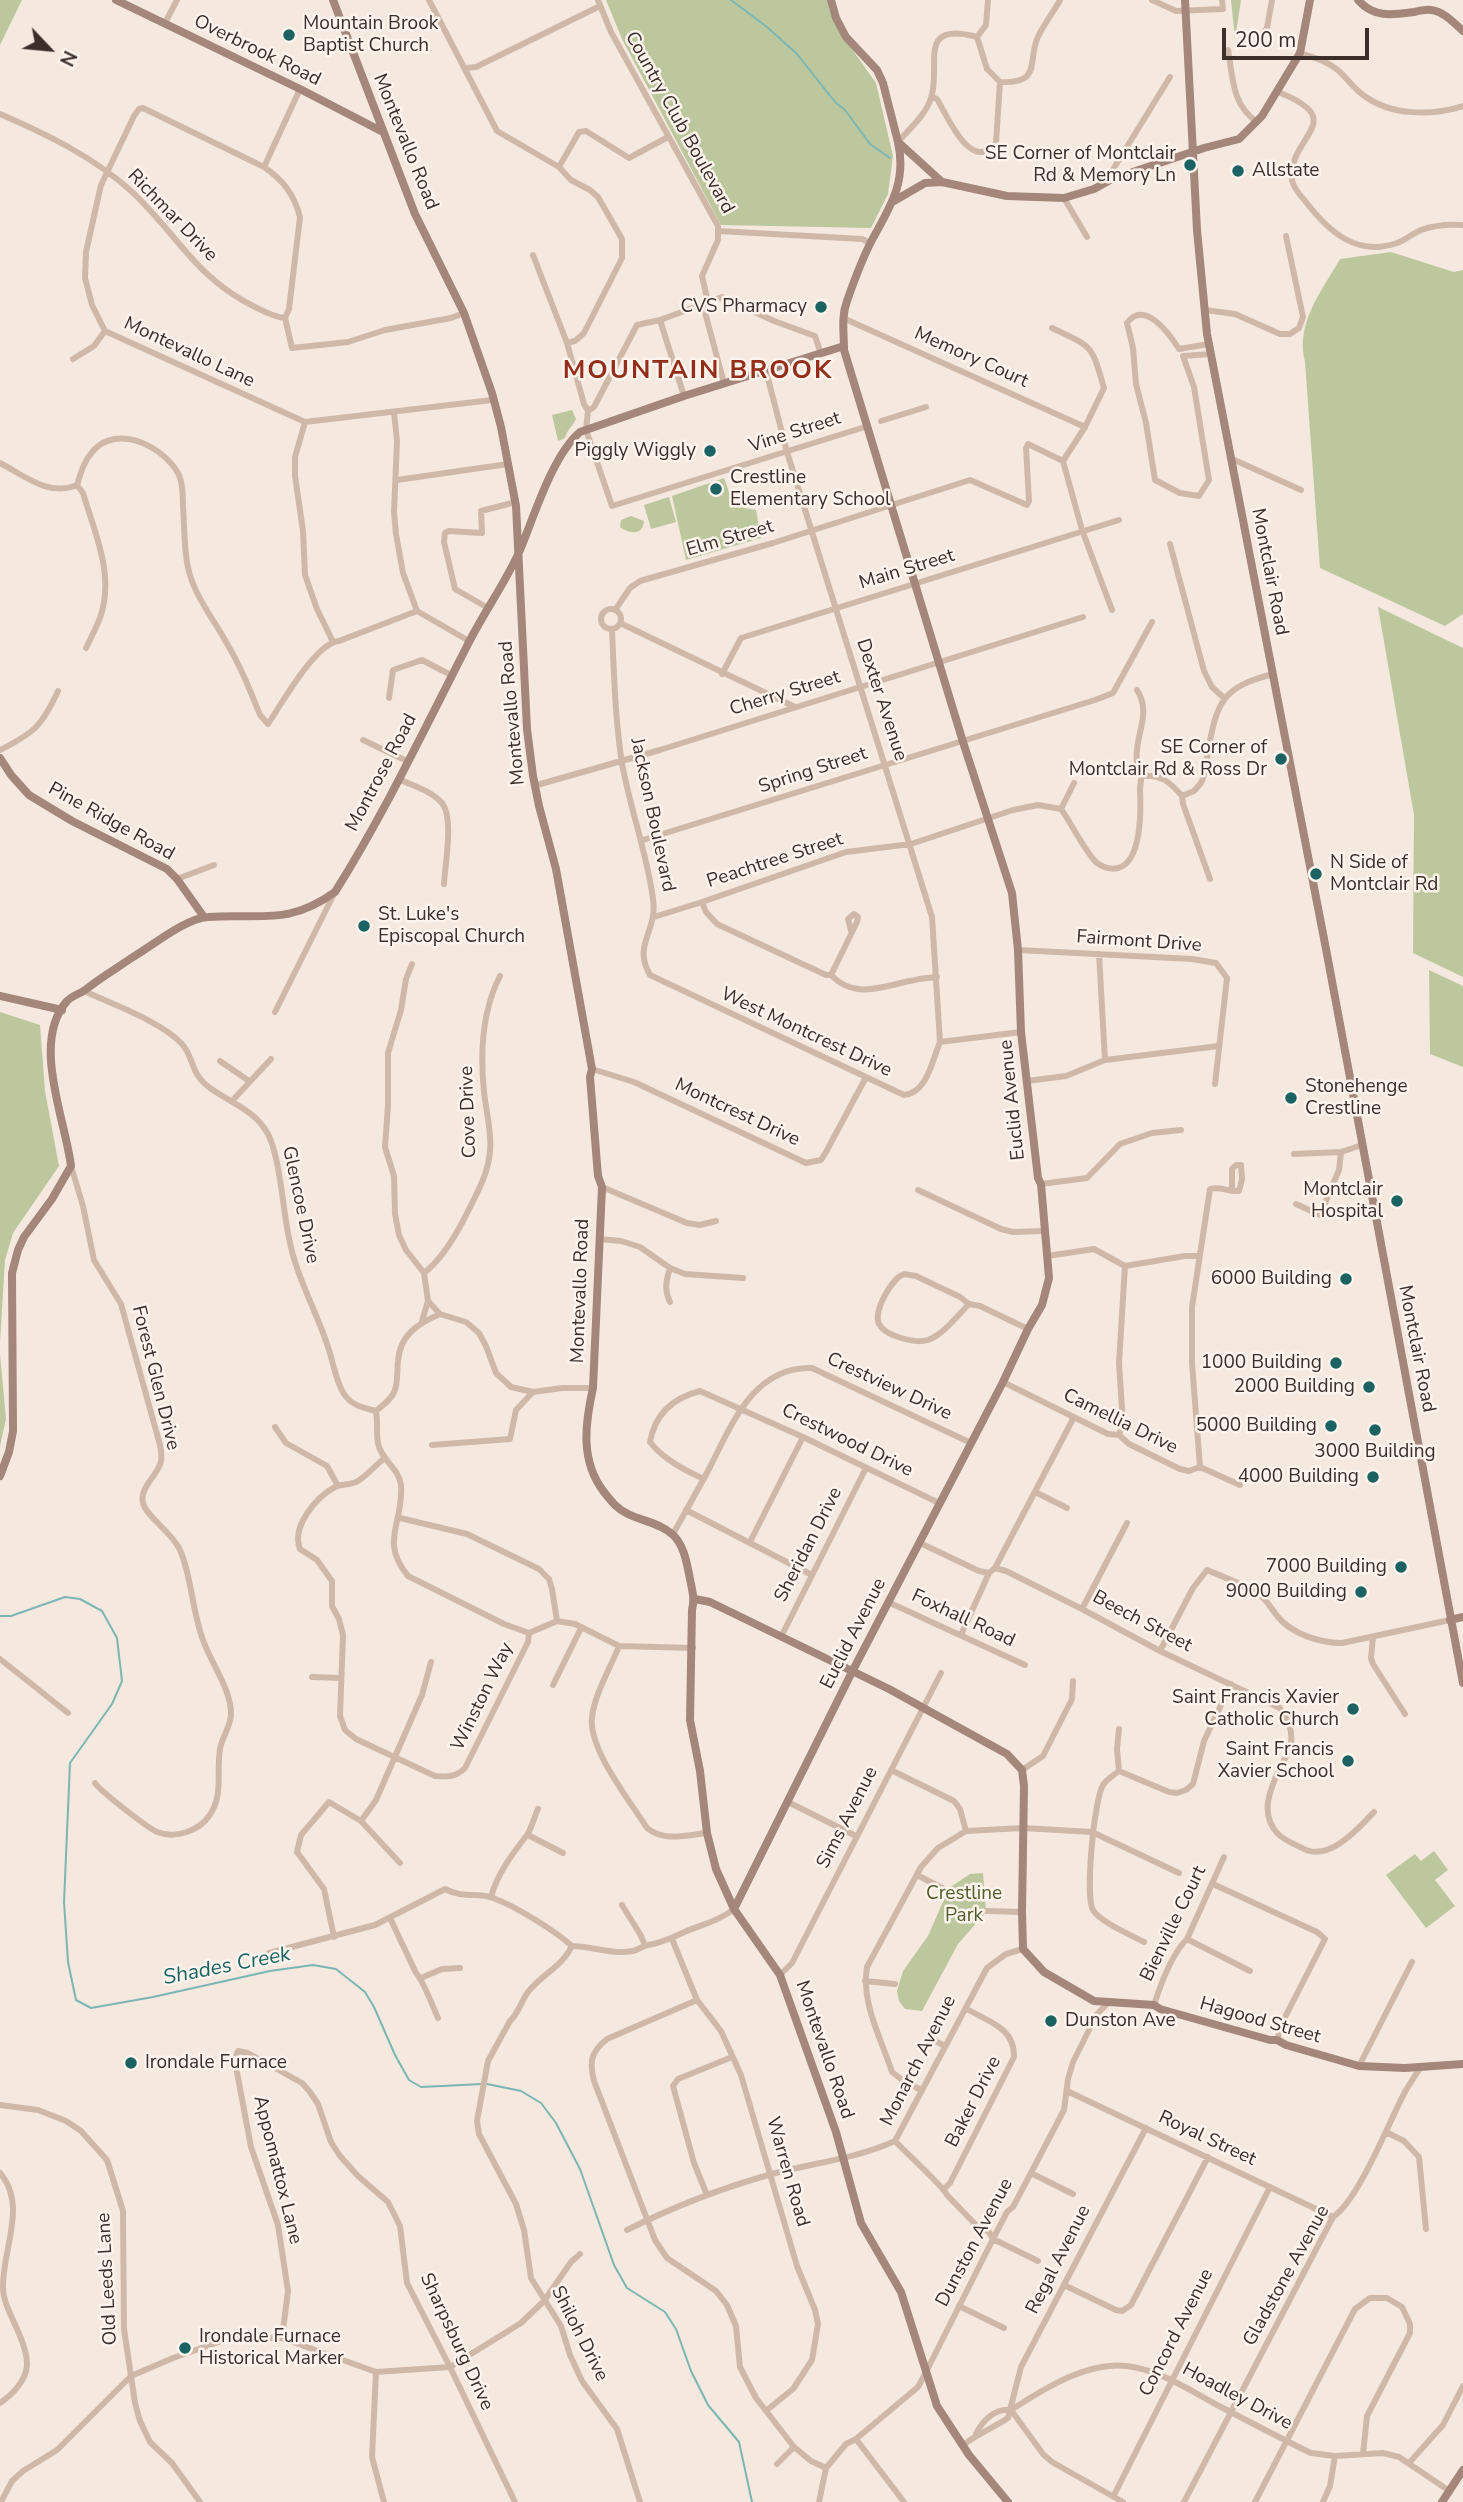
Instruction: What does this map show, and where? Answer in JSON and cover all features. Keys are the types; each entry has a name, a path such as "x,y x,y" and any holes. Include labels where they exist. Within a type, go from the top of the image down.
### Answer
{"main road":[{"name":"Overbrook Road","path":"116,0 383,132"},
{"name":"Montevallo Road","path":"333,0 415,214 464,313 492,393 516,504 527,729 533,776 556,869 592,1069 590,1077 601,1187 593,1388 585,1439 589,1463 598,1484 615,1506 673,1534 683,1550 695,1600 692,1610 690,1720 700,1771 707,1833 716,1869 734,1909 780,1975 832,2119 861,2223 901,2292 937,2406 963,2445 1008,2502"},
{"path":"831,0 836,18 846,37 877,71 883,83 901,165 894,201"},
{"name":"Montclair Road","path":"1185,0 1192,152 1210,349 1463,1682"},
{"path":"894,201 925,183 942,182 1007,196 1064,198 1192,152 1239,139 1257,122 1300,53 1310,0"},
{"path":"1358,0 1363,6 1379,14 1390,16 1432,9 1448,17 1463,31"},
{"path":"898,142 942,182"},
{"name":"Euclid Avenue","path":"734,1909 852,1672 1042,1305 1049,1278 1041,1184 1038,1178 1021,1031 1018,950 1012,893 914,584 844,346 843,318 846,302 870,243 894,201"},
{"path":"586,430 844,346"},
{"name":"Montrose Road","path":"324,904 335,892 399,779 469,641 519,551 557,464 573,438 586,430"},
{"path":"516,504 527,510 539,503"},
{"path":"501,584 512,584 519,588"},
{"name":"Pine Ridge Road","path":"0,758 29,795 72,821 158,864 177,879 204,917"},
{"path":"0,1476 9,1452 12,1431 12,1273 24,1237 52,1199 71,1166 50,1057 51,1039 68,999 178,930 204,917 274,917 324,904"},
{"path":"0,996 62,1010"},
{"path":"695,1600 702,1599 889,1689 1007,1754 1022,1770 1024,1786 1023,1949"},
{"path":"1450,1620 1463,1618"},
{"name":"Hagood Street","path":"1023,1949 1044,1972 1094,2001 1154,2005 1160,2009 1277,2040 1359,2066 1405,2068 1463,2064"},
{"path":"1442,2502 1463,2470"}],"street":[{"path":"165,23 177,0"},
{"path":"430,0 497,131 559,167 571,180 590,190 598,197 616,227 623,247 622,258 584,333 575,341 567,343"},
{"path":"977,37 986,25 988,0"},
{"path":"977,37 987,69 1000,82 1012,83 1021,80 1034,63 1036,41 1060,0"},
{"path":"1152,0 1176,11 1223,9 1222,0"},
{"path":"1260,38 1266,28 1272,0"},
{"path":"466,68 476,67 599,3"},
{"name":"Country Club Boulevard","path":"599,3 611,32 719,231 718,240 702,276 724,383"},
{"path":"898,142 919,119 932,97 934,50 938,41 946,34 959,32 977,37"},
{"path":"1228,50 1238,103 1245,114 1257,122"},
{"path":"1300,53 1324,61 1337,69 1364,96 1390,108 1423,113 1463,106"},
{"path":"1112,179 1112,171 1170,77"},
{"path":"932,97 937,99 967,147 980,153 990,150 996,143 1000,82"},
{"path":"300,89 264,167 279,177 290,191 300,216 285,318 292,348 348,342 385,330 452,318 464,313"},
{"path":"1278,92 1293,98 1313,113 1313,128 1298,152 1292,182 1320,220 1339,236 1350,243 1379,247 1397,243 1422,230 1443,224 1463,225"},
{"name":"Montevallo Lane","path":"264,167 149,111 139,109 101,185 86,252 85,278 92,306 105,331 305,422"},
{"name":"Richmar Drive","path":"0,114 61,142 106,172 129,189 160,221 189,258 218,285 237,299 275,317 285,318"},
{"path":"559,167 579,132 586,131 629,158 667,137"},
{"path":"1064,198 1087,237"},
{"path":"719,231 862,239 870,243"},
{"path":"1205,310 1235,314 1280,334 1290,334 1299,328 1303,317 1286,236"},
{"path":"533,255 567,343 588,411 586,430"},
{"path":"588,411 594,407 637,325 660,320 722,297 815,336 821,354"},
{"path":"1138,314 1146,314 1181,352 1194,387 1209,480 1199,496 1180,493 1155,480 1127,323 1138,314"},
{"name":"Memory Court","path":"843,318 1085,427"},
{"path":"660,320 684,396"},
{"path":"1052,328 1087,345 1094,353 1104,388 1085,427 1063,460 1082,530 1112,610"},
{"path":"73,359 94,346 105,331"},
{"path":"1181,352 1210,349"},
{"name":"Dexter Avenue","path":"766,371 811,531 932,917 940,1042"},
{"path":"333,642 305,575 295,457 305,422 492,400"},
{"path":"881,421 926,407"},
{"path":"394,412 396,534 403,573 416,602 417,611"},
{"name":"Vine Street","path":"586,430 612,506 868,426"},
{"path":"77,485 83,466 93,450 112,440 130,440 144,444 167,458 182,485 189,574 228,644 260,715 268,724 312,659 333,642 417,611"},
{"name":"Elm Street","path":"615,610 630,588 640,581 811,531 970,480 1027,505 1028,444 1063,460"},
{"path":"1230,458 1301,490"},
{"path":"0,463 50,489 64,490 77,485"},
{"path":"397,480 508,464"},
{"path":"77,485 83,493 103,557 106,581 101,615 86,648"},
{"path":"488,608 455,589 444,533 482,533 481,511 516,504"},
{"name":"Main Street","path":"722,674 741,638 1119,520"},
{"path":"1170,544 1204,671 1212,687 1224,698"},
{"path":"615,610 620,615 620,623"},
{"name":"Jackson Boulevard","path":"615,610 606,611 601,619 603,625 612,629 622,760 653,896 654,917 643,945 643,963"},
{"path":"417,611 469,641"},
{"name":"Cherry Street","path":"537,785 796,708 1083,617"},
{"name":"Spring Street","path":"642,840 963,742 1113,692 1152,622"},
{"path":"620,623 796,708"},
{"path":"612,629 620,623"},
{"path":"389,698 393,670 422,660 452,676"},
{"path":"1182,796 1194,790 1204,776 1214,722 1224,698 1246,681 1273,674"},
{"path":"1074,783 1061,808 1096,862 1107,868 1119,868 1128,863 1134,852 1141,810 1139,785 1142,776 1137,764 1137,751 1145,716 1142,697 1137,690"},
{"path":"0,750 37,728 58,691"},
{"path":"363,740 407,761"},
{"path":"1142,776 1160,777 1182,796 1182,804 1210,879"},
{"path":"399,779 434,796 446,810 448,822 444,884"},
{"name":"Peachtree Street","path":"654,917 846,852 909,843 1013,810 1038,805 1061,808"},
{"path":"177,879 214,865"},
{"path":"702,902 706,912 717,924 831,975 857,990 937,977"},
{"path":"275,1012 324,904"},
{"path":"831,975 851,930"},
{"name":"Fairmont Drive","path":"1018,950 1192,959 1216,963 1227,978 1216,1084"},
{"path":"1099,954 1105,1060"},
{"name":"West Montcrest Drive","path":"643,963 650,975 658,980 897,1093 912,1094 919,1089 940,1042"},
{"path":"412,964 405,979 401,1010 388,1053 385,1147 394,1176 395,1214 399,1235 406,1250 424,1273 428,1301 422,1321"},
{"name":"Cove Drive","path":"424,1273 439,1258 456,1233 484,1181 490,1150 484,1089 485,1024 491,995 500,976"},
{"name":"Glencoe Drive","path":"84,991 169,1032 185,1046 199,1079 255,1116 268,1135 298,1274 327,1342 340,1386 352,1403 376,1411"},
{"path":"940,1042 1021,1031"},
{"path":"1027,1081 1066,1076 1105,1060 1219,1046"},
{"path":"232,1101 271,1059"},
{"path":"220,1061 248,1081"},
{"name":"Montcrest Drive","path":"592,1069 634,1082 806,1163 821,1160 865,1079"},
{"path":"1041,1184 1087,1178 1120,1144 1152,1133 1181,1130"},
{"path":"1294,1154 1341,1152 1362,1145"},
{"path":"1296,1204 1320,1215 1339,1170 1341,1152"},
{"name":"Forest Glen Drive","path":"71,1166 83,1206 94,1260 121,1304 160,1445 162,1459 157,1474 143,1492 142,1502 149,1514 165,1527 180,1550 202,1639 229,1700 231,1716 220,1750 219,1792 215,1807 206,1820 189,1832 166,1834 145,1826 95,1783"},
{"path":"601,1187 687,1223 700,1225 716,1221"},
{"path":"1200,1467 1192,1307 1210,1189 1232,1191"},
{"path":"918,1190 1001,1229 1013,1232 1044,1231"},
{"path":"599,1239 621,1241 640,1247 670,1268 685,1274 743,1278"},
{"path":"1047,1256 1094,1249 1125,1266 1198,1256"},
{"path":"1119,1435 1123,1424 1119,1363 1125,1266"},
{"path":"670,1268 666,1284 670,1303"},
{"path":"969,1304 939,1334 919,1342 908,1341 884,1329 877,1318 892,1281 904,1274 916,1276 969,1304 1028,1329"},
{"path":"428,1301 440,1314 466,1322 479,1333 496,1373 511,1387 533,1392 593,1388"},
{"path":"440,1314 422,1321 405,1336 398,1354 396,1389 376,1411 378,1444 400,1480 400,1518 394,1531 393,1548 398,1564 408,1576 529,1633 557,1621 581,1628 619,1646 693,1648"},
{"name":"Crestview Drive","path":"673,1534 740,1409 768,1381 793,1367 811,1368 971,1443"},
{"name":"Camellia Drive","path":"1003,1382 1108,1434 1119,1435 1129,1444 1180,1469 1189,1471 1200,1467 1240,1485"},
{"name":"Crestwood Drive","path":"704,1479 683,1469 657,1451 650,1441 652,1427 666,1406 700,1391 940,1503"},
{"path":"432,1445 510,1439 516,1410 533,1392"},
{"path":"961,1635 1074,1418"},
{"path":"275,1427 286,1443 327,1466 338,1486"},
{"path":"750,1542 803,1437"},
{"name":"Winston Way","path":"385,1458 358,1481 338,1486 312,1506 297,1536 300,1549 317,1560 332,1581 332,1606 343,1635 340,1716 345,1730 356,1739 435,1776 449,1777 460,1773 465,1768 528,1642 529,1633"},
{"name":"Sheridan Drive","path":"781,1637 866,1468"},
{"path":"1035,1492 1068,1508"},
{"path":"687,1510 812,1575"},
{"path":"400,1518 467,1534 539,1569 549,1579 557,1621"},
{"path":"1082,1609 1127,1523"},
{"name":"Beech Street","path":"920,1542 979,1571 1006,1571 1160,1651 1280,1708 1290,1725 1291,1745 1267,1801 1269,1820 1279,1835 1310,1852 1321,1852 1339,1843 1374,1812"},
{"path":"1160,1651 1193,1588 1207,1570 1257,1593 1285,1623 1313,1639 1328,1643 1373,1637 1450,1620"},
{"name":"Foxhall Road","path":"888,1602 1025,1665"},
{"path":"553,1685 581,1628"},
{"path":"1373,1637 1373,1664 1405,1714"},
{"path":"619,1646 592,1717 596,1747 647,1828 654,1834 664,1837 707,1833"},
{"path":"0,1659 68,1713"},
{"path":"361,1821 376,1800 422,1695 431,1662"},
{"name":"Sims Avenue","path":"780,1975 792,1963 941,1673"},
{"path":"312,1677 341,1678"},
{"path":"1022,1770 1043,1756 1072,1699 1073,1681"},
{"path":"1119,1771 1169,1792 1186,1790 1196,1776 1204,1741 1231,1684"},
{"path":"1119,1729 1116,1749 1119,1771"},
{"path":"891,1770 954,1801 960,1809 966,1830"},
{"path":"1119,1771 1101,1788 1092,1832 1093,1909 1100,1917 1144,1942"},
{"path":"334,1937 324,1889 300,1858 298,1842 329,1802 361,1821 400,1863"},
{"path":"788,1802 856,1836"},
{"path":"491,1897 514,1852 528,1835 538,1809"},
{"path":"921,2090 892,2071 867,2001 865,1981 867,1967 917,1875 938,1848 966,1830 1023,1828 1092,1832 1179,1873"},
{"path":"528,1835 563,1853"},
{"name":"Bienville Court","path":"1154,2005 1160,1987 1181,1945 1187,1939 1224,1857"},
{"path":"917,1875 946,1890"},
{"path":"1213,1884 1317,1932 1325,1939 1282,2023 1277,2040"},
{"path":"269,1953 334,1937 390,1918 445,1889 457,1896 491,1897 572,1946 612,1951 634,1951 645,1945 672,1940 686,1931 723,1918 734,1909"},
{"path":"622,1905 645,1945"},
{"path":"988,1911 1022,1912"},
{"path":"390,1918 438,2018"},
{"path":"1187,1939 1251,1971"},
{"name":"Warren Road","path":"672,1940 697,2000 720,2031 741,2075 797,2266 815,2310 818,2325 816,2347 803,2376 793,2389 767,2410"},
{"name":"Shiloh Drive","path":"572,1946 560,1965 526,1994 516,2016 510,2021 488,2061 477,2121 479,2134 516,2204 524,2230 528,2267 544,2301 561,2326 582,2381 617,2429 639,2502"},
{"name":"Monarch Avenue","path":"628,2230 707,2195 771,2174 872,2152 895,2141 987,1968 1006,1954 1023,1949"},
{"path":"1359,2066 1412,1962"},
{"path":"421,1978 442,1969 460,1968"},
{"path":"865,1981 895,1984"},
{"path":"697,2000 607,2039 597,2047 590,2065 655,2240 667,2258 716,2291 727,2305 736,2326 740,2367 756,2399 794,2447 811,2461 826,2468 819,2502"},
{"name":"Dunston Avenue","path":"826,2468 846,2444 856,2439 918,2387 993,2239 1064,2110 1073,2062 1097,2014 1108,2003"},
{"name":"Baker Drive","path":"944,2189 950,2183 1014,2057 1015,2045 1009,2033 967,2009"},
{"path":"929,2038 945,2046"},
{"name":"Appomattox Lane","path":"238,2051 236,2067 251,2147 278,2225 288,2291 282,2338"},
{"name":"Sharpsburg Drive","path":"238,2051 247,2053 302,2083 318,2104 331,2142 340,2156 388,2202 400,2226 407,2283 515,2502"},
{"path":"707,2195 694,2163 673,2086 678,2079 732,2057"},
{"name":"Gladstone Avenue","path":"1184,2502 1333,2217 1354,2191 1421,2067"},
{"name":"Royal Street","path":"1067,2091 1333,2217"},
{"name":"Old Leeds Lane","path":"0,2105 38,2110 66,2122 81,2132 107,2161 123,2211 124,2329 135,2403 144,2433 172,2463 200,2502"},
{"name":"Regal Avenue","path":"1011,2410 1021,2367 1146,2128"},
{"path":"1386,2132 1404,2141 1419,2157 1426,2229"},
{"path":"895,2141 976,2225 989,2232 993,2239 1038,2261"},
{"path":"1064,2285 1116,2310 1122,2311 1131,2305 1208,2157"},
{"path":"0,2173 8,2182 14,2208 2,2290 25,2348 27,2365 14,2393 0,2403"},
{"path":"1031,2173 1073,2194"},
{"name":"Concord Avenue","path":"1114,2495 1270,2187"},
{"path":"1,2502 6,2489 23,2471 57,2450 131,2376 173,2358 233,2337 282,2338 376,2372 450,2367 521,2323 544,2301 571,2262 580,2254"},
{"path":"1255,2502 1355,2309 1370,2298 1387,2298 1402,2306 1407,2313 1410,2333 1367,2416 1363,2454"},
{"path":"959,2306 1004,2328"},
{"name":"Hoadley Drive","path":"963,2445 976,2434 987,2432 1008,2418 1011,2410 1070,2378 1102,2367 1132,2366 1171,2380 1311,2453 1335,2456 1383,2453 1399,2457 1448,2490"},
{"path":"376,2372 372,2457 384,2502"},
{"path":"1409,2463 1443,2426 1463,2386"},
{"path":"1011,2410 1043,2454 1052,2462 1123,2502"},
{"path":"856,2439 904,2502"},
{"path":"777,2464 794,2447"},
{"path":"1323,2502 1330,2486 1335,2456"}],"green space":[{"path":"0,0 22,0 0,45"},
{"path":"606,0 828,0 844,38 876,83 893,156 888,194 871,228 721,225 622,39"},
{"path":"1231,0 1241,0 1235,39"},
{"path":"1391,252 1454,272 1463,270 1463,614 1445,626 1320,568 1304,334 1318,295 1340,259"},
{"path":"572,410 576,419 565,438 558,441 552,415"},
{"path":"724,478 734,506 756,510 761,538 686,560 672,496"},
{"path":"669,497 676,522 651,529 644,505"},
{"path":"631,516 644,521 638,531 631,532 620,527 621,520"},
{"path":"1378,607 1463,648 1463,977 1413,953 1414,815"},
{"path":"1429,970 1463,986 1463,1067 1430,1054"},
{"path":"0,1012 40,1025 45,1091 59,1166 13,1233 5,1260 0,1343"},
{"path":"0,1354 6,1419 0,1446"},
{"path":"1434,1851 1448,1870 1435,1880 1455,1906 1426,1928 1386,1875 1415,1854 1421,1861"},
{"name":"Crestline Park","path":"983,1873 986,1912 958,1944 922,2011 905,2009 899,2001 897,1991 903,1971 928,1936 949,1888 970,1874"}],"waterway":[{"path":"731,0 797,54 870,144 890,158"},
{"name":"Shades Creek","path":"0,1616 11,1616 65,1597 80,1599 102,1611 117,1638 122,1681 112,1704 70,1763 64,1902 68,1962 76,2000 91,2008 270,1971 313,1965 336,1969 365,1992 409,2080 421,2087 482,2084"},
{"name":"Shades Creek","path":"487,2084 521,2091 541,2103 556,2123 580,2169 614,2265 627,2288 665,2312 676,2329 691,2371 708,2405 739,2442 752,2502"}],"place":[{"name":"Mountain Brook Baptist Church","path":"289,35"},
{"name":"SE Corner of Montclair Rd & Memory Ln","path":"1190,165"},
{"name":"Allstate","path":"1238,171"},
{"name":"CVS Pharmacy","path":"821,307"},
{"name":"Piggly Wiggly","path":"710,451"},
{"name":"Crestline Elementary School","path":"716,489"},
{"name":"SE Corner of Montclair Rd & Ross Dr","path":"1281,759"},
{"name":"N Side of Montclair Rd","path":"1316,874"},
{"name":"St. Luke's Episcopal Church","path":"364,926"},
{"name":"Stonehenge Crestline","path":"1291,1098"},
{"name":"Montclair Hospital","path":"1397,1201"},
{"name":"6000 Building","path":"1346,1279"},
{"name":"1000 Building","path":"1336,1363"},
{"name":"2000 Building","path":"1369,1387"},
{"name":"5000 Building","path":"1331,1426"},
{"name":"3000 Building","path":"1375,1430"},
{"name":"4000 Building","path":"1373,1477"},
{"name":"7000 Building","path":"1401,1567"},
{"name":"9000 Building","path":"1361,1592"},
{"name":"Saint Francis Xavier Catholic Church","path":"1353,1709"},
{"name":"Saint Francis Xavier School","path":"1348,1761"},
{"name":"Dunston Ave","path":"1051,2021"},
{"name":"Irondale Furnace","path":"131,2063"},
{"name":"Irondale Furnace Historical Marker","path":"185,2348"}],"district":[{"name":"MOUNTAIN BROOK","path":"698,372"}]}
